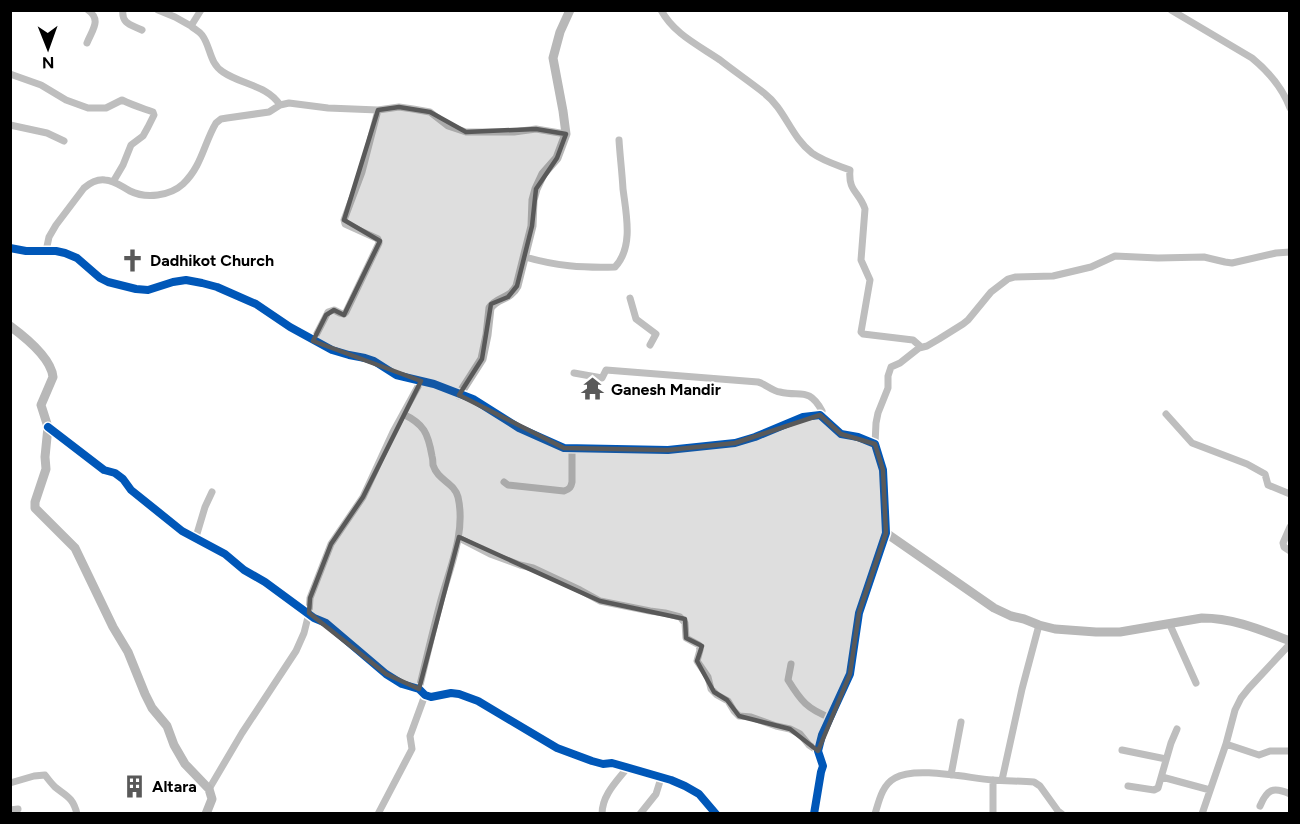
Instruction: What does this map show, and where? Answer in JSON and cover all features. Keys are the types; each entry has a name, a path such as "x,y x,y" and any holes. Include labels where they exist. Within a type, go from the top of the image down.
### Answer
{"street":[{"path":"87,43 96,18 88,10"},
{"path":"123,10 123,20 142,30"},
{"path":"158,10 175,17 201,33 218,69 235,80 262,88 276,98 280,105"},
{"path":"191,26 201,10"},
{"path":"459,395 482,359 492,305 508,297 517,286 532,226 533,200 536,189 543,174 557,158 566,134 553,58 560,32 570,10"},
{"path":"661,10 683,36 765,93 777,106 792,131 811,152 850,170 850,184 865,209 861,260 870,280 861,332 913,340 921,347"},
{"path":"1171,10 1252,58 1278,85 1290,108"},
{"path":"10,74 41,85 66,100 88,108 106,108 122,100 135,107 153,112 154,115 143,136 130,145 123,165 113,182"},
{"path":"46,251 49,237 56,225 88,184 99,180 113,182 140,194 158,195 170,192 185,182 197,166 216,123 221,119 269,111 280,105 289,103 328,108 378,110 399,107 430,112 448,126 466,132 514,132 536,129 566,134"},
{"path":"313,341 328,312 334,310 344,314 346,312 379,243 378,239 345,224 344,220 368,153 378,110"},
{"path":"10,125 48,133 64,141"},
{"path":"525,256 547,263 585,268 615,267 627,238 628,220 619,140"},
{"path":"10,248 26,251 56,251 77,258 100,278 130,288 148,290 186,280 218,287 256,304 313,341 349,356 365,358 396,375 434,384 473,399 519,428 564,448 668,450 735,442 803,417 820,415 841,434 858,437 875,444"},
{"path":"814,813 823,766 818,751 822,735 850,674 859,613 886,532 883,470 875,444 878,413 888,388 891,367 963,324 991,292 1008,279 1053,276 1091,267 1114,256 1204,257 1232,262 1290,252"},
{"path":"630,298 636,319 656,334 650,345"},
{"path":"10,326 25,337 53,372 41,405 48,427 46,469 35,508 75,548 113,627 128,652 152,708 167,726 174,745 185,764 209,789 212,799 206,813"},
{"path":"574,373 602,378 606,369 758,382 764,383 777,392 810,396 818,403 822,411"},
{"path":"209,789 242,733 296,651 304,633 310,598 331,544 363,497 421,381"},
{"path":"378,813 412,749 410,736 422,692 441,600 459,538 460,507 456,490 436,471 429,442 422,426 403,414"},
{"path":"1166,414 1192,442 1247,464 1265,474 1268,485 1290,494"},
{"path":"48,427 104,470 123,478 131,489 182,531 225,554 292,603 326,623 386,674 402,684 431,697 452,693 478,701 557,748 592,761 603,764 612,763 670,780 699,794 716,813"},
{"path":"504,482 508,485 564,491 569,489 572,482 572,448"},
{"path":"196,537 212,492"},
{"path":"1290,527 1284,543 1284,547 1290,551"},
{"path":"886,532 994,608 1039,625 1054,629 1120,632 1214,618 1245,624 1290,643 1241,698 1202,813"},
{"path":"459,538 490,554 532,568 594,599 680,617 685,622 686,638 700,648 697,661 708,677 714,692 728,701 739,716 751,717 790,729 800,734 809,745 818,751"},
{"path":"1002,780 1039,625"},
{"path":"1170,625 1196,683"},
{"path":"791,664 788,680 795,692 814,712 831,718"},
{"path":"951,775 961,722"},
{"path":"1128,786 1154,790 1158,788 1177,729"},
{"path":"1226,744 1259,755 1270,751 1290,751"},
{"path":"1122,750 1166,759"},
{"path":"602,813 606,796 628,767"},
{"path":"875,813 880,795 893,778 909,773 1034,782 1062,813"},
{"path":"10,783 45,775 55,787 68,795 77,813"},
{"path":"1162,777 1210,790"},
{"path":"640,813 656,794 661,778"},
{"path":"993,780 993,813"},
{"path":"1260,807 1269,791 1275,789 1290,794"}],"highlighted area":[{"path":"399,107 430,112 466,132 536,129 566,134 557,158 536,189 532,226 517,286 508,297 491,304 482,359 459,395 564,448 668,450 735,443 820,415 841,434 875,444 883,470 886,533 859,613 850,674 818,751 790,729 739,716 727,700 714,692 697,661 702,646 686,638 685,619 600,601 459,537 419,689 386,674 314,618 309,613 310,598 331,544 363,497 421,381 313,341 326,315 334,310 344,315 380,241 344,220 378,110"}],"cycle path":[{"path":"10,248 65,253 77,258 100,278 136,289 148,290 186,280 217,287 256,304 290,327 332,350 374,361 396,375 434,384 473,399 519,428 564,448 668,450 735,443 803,417 820,415 841,434 858,437 875,444 883,470 886,533 859,613 850,674 822,735 818,751 823,766 814,814"},
{"path":"48,427 104,470 115,473 123,479 131,490 182,531 225,554 244,570 265,582 314,618 326,623 386,674 402,684 419,689 431,697 451,693 459,694 478,701 557,748 592,761 603,764 612,763 671,780 699,794 716,814"}],"place":[{"name":"Dadhikot Church","path":"132,260"},
{"name":"Ganesh Mandir","path":"593,389"},
{"name":"Altara","path":"134,786"}]}
